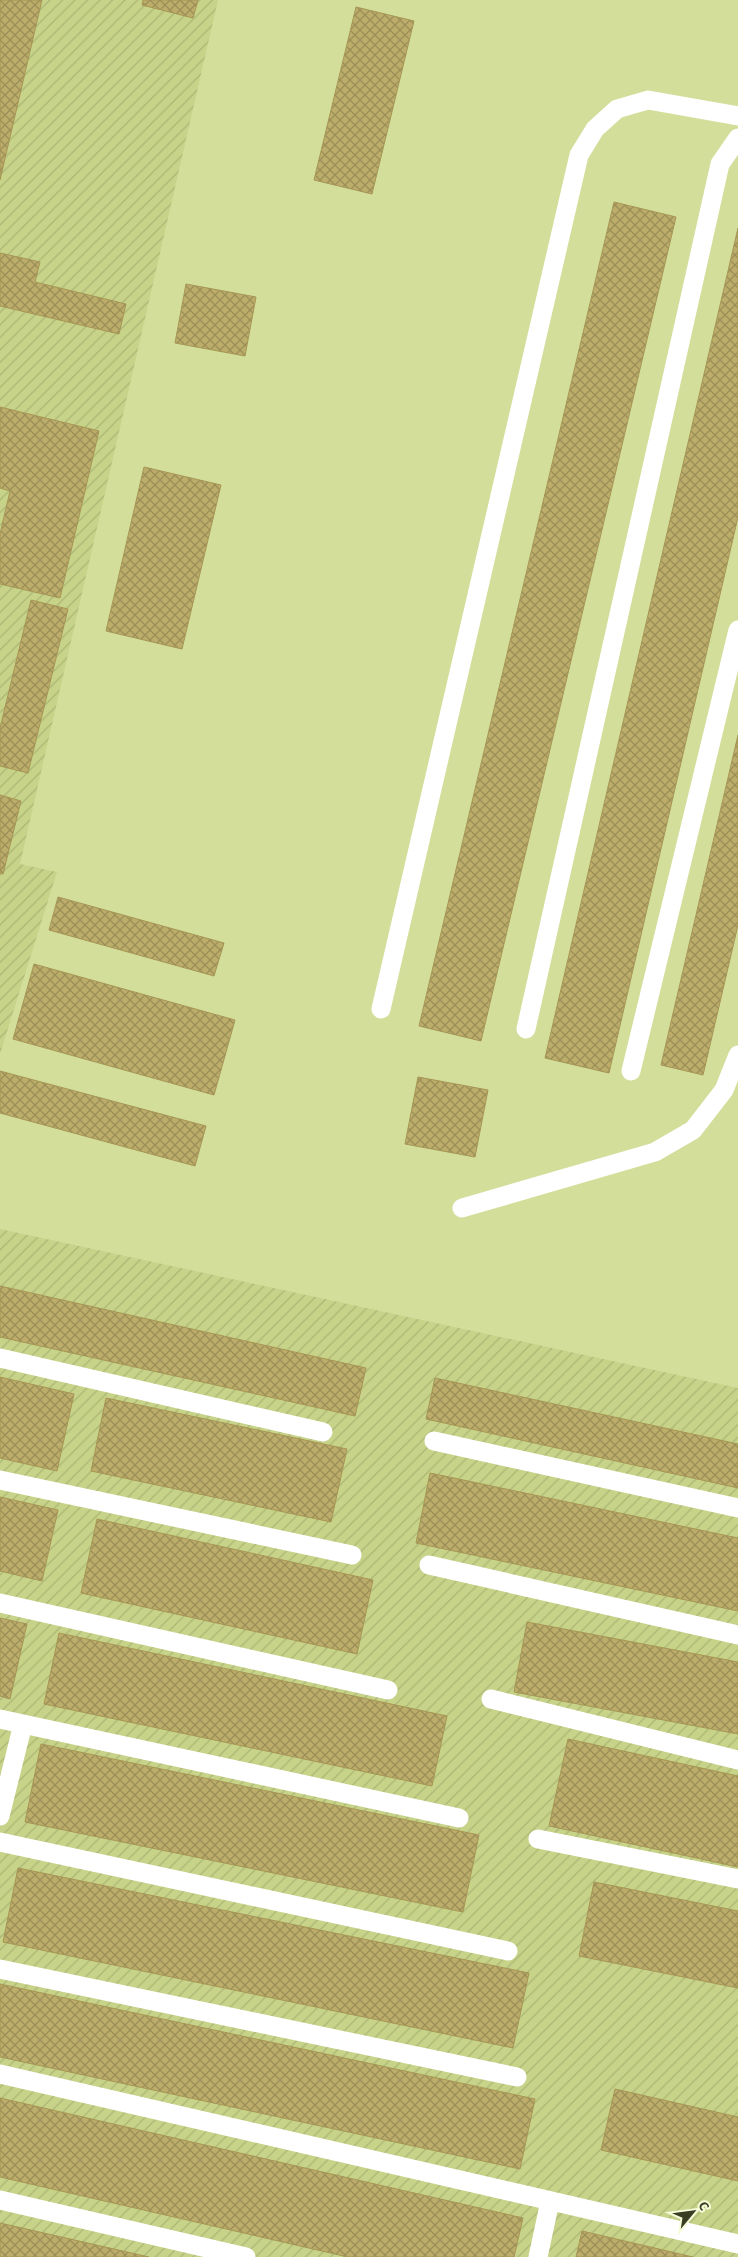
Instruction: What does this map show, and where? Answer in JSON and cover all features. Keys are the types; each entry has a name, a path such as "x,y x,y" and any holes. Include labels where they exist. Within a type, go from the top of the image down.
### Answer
{"lane":[{"path":"381,1009 578,155 595,130 617,109 648,100 738,116"},
{"path":"526,1029 720,164 738,138"},
{"path":"631,1072 738,630"},
{"path":"462,1208 655,1152 693,1130 724,1090 738,1055"},
{"path":"0,1358 323,1432"},
{"path":"434,1441 738,1508"},
{"path":"0,1480 352,1555"},
{"path":"429,1565 738,1635"},
{"path":"0,1603 388,1690"},
{"path":"491,1699 738,1760"},
{"path":"0,1719 459,1818"},
{"path":"0,1816 23,1724"},
{"path":"538,1839 738,1879"},
{"path":"0,1842 508,1951"},
{"path":"0,1969 518,2077"},
{"path":"0,2074 738,2244"},
{"path":"0,2200 246,2257"},
{"path":"538,2257 550,2201"}],"shaded area":[{"path":"0,0 218,0 20,864 57,872 0,1054"},
{"path":"0,1229 738,1388 738,2257 0,2257"}],"building":[{"path":"0,0 42,0 0,180"},
{"path":"143,0 198,0 193,18 142,5"},
{"path":"356,7 414,21 372,194 314,180"},
{"path":"614,202 676,217 481,1041 419,1026"},
{"path":"738,228 738,517 609,1073 545,1058"},
{"path":"0,253 40,262 35,282 126,304 119,334 0,306"},
{"path":"186,284 256,297 245,356 175,343"},
{"path":"0,407 99,431 60,598 0,584 0,534 10,491 0,488"},
{"path":"144,467 221,485 182,649 106,631"},
{"path":"31,600 68,609 28,773 0,766 0,728"},
{"path":"738,735 738,925 703,1075 661,1065"},
{"path":"0,795 21,801 3,874 0,873"},
{"path":"58,897 224,943 214,976 49,930"},
{"path":"34,964 235,1020 214,1095 13,1039"},
{"path":"0,1071 206,1126 195,1166 0,1113"},
{"path":"418,1077 488,1090 475,1157 405,1144"},
{"path":"0,1286 366,1368 355,1416 0,1337"},
{"path":"0,1377 74,1394 57,1471 0,1458"},
{"path":"435,1378 738,1444 738,1488 426,1419"},
{"path":"106,1398 347,1449 331,1522 91,1471"},
{"path":"430,1473 738,1538 738,1611 416,1543"},
{"path":"0,1497 58,1510 42,1581 0,1571"},
{"path":"97,1519 373,1580 357,1654 81,1593"},
{"path":"0,1618 27,1624 10,1699 0,1696"},
{"path":"527,1622 738,1662 738,1734 514,1692"},
{"path":"59,1633 447,1716 432,1786 44,1704"},
{"path":"568,1739 738,1776 738,1867 549,1826"},
{"path":"41,1744 479,1835 463,1912 25,1822"},
{"path":"18,1868 529,1973 513,2048 3,1942"},
{"path":"594,1882 738,1911 738,1988 579,1956"},
{"path":"0,1984 535,2099 520,2169 0,2057"},
{"path":"615,2089 738,2117 738,2181 601,2150"},
{"path":"0,2098 523,2218 514,2257 348,2257 0,2177"},
{"path":"0,2223 149,2257 0,2257"},
{"path":"582,2231 693,2257 576,2257"}]}
